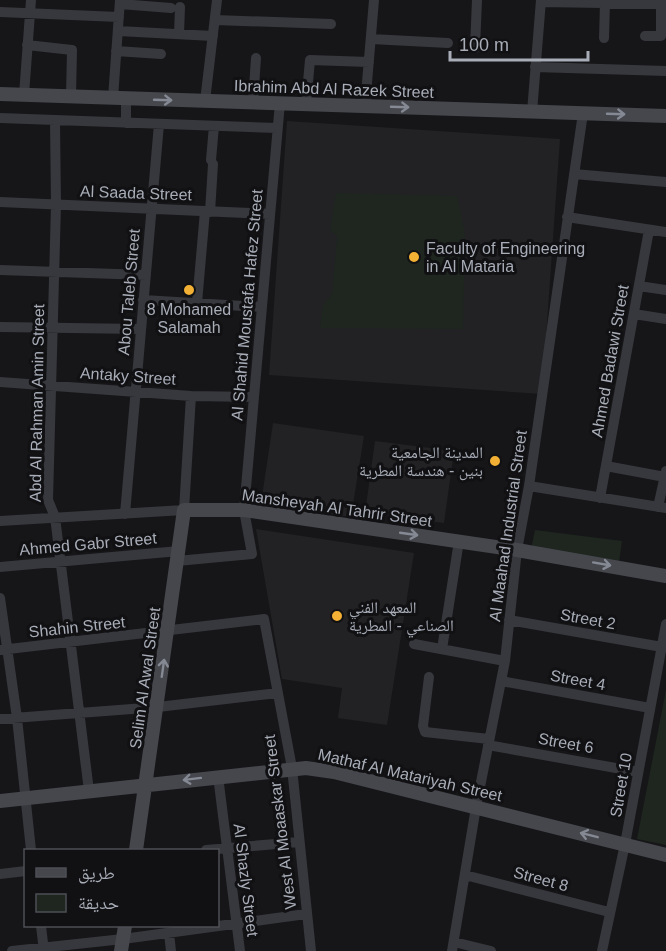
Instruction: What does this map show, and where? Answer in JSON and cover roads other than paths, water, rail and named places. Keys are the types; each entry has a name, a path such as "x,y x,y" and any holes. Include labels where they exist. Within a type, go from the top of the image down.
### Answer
{"street":[{"path":"24,95 31,0"},
{"path":"205,101 217,0"},
{"path":"365,106 374,0"},
{"path":"475,48 477,0"},
{"path":"532,112 541,1 663,4 661,36 645,36"},
{"path":"126,123 119,98 116,51 120,2 176,7 179,34"},
{"path":"604,38 612,2"},
{"path":"0,12 119,17"},
{"path":"214,20 331,24"},
{"path":"118,31 213,36"},
{"path":"371,39 448,43"},
{"path":"27,45 72,50 71,96"},
{"path":"116,51 161,54"},
{"path":"253,102 256,58"},
{"path":"306,104 310,60 369,62"},
{"path":"536,67 666,71"},
{"name":"Ibrahim Abd Al Razek Street","path":"0,94 666,116"},
{"name":"Al Shahid Moustafa Hafez Street","path":"244,510 280,104"},
{"name":"Al Maahad Industrial Street","path":"453,947 476,807 505,661 517,550 529,486 582,113"},
{"path":"0,118 277,128"},
{"name":"Abd Al Rahman Amin Street","path":"55,120 56,205 48,501 55,518 89,791"},
{"name":"Abou Taleb Street","path":"125,514 159,124"},
{"path":"197,303 214,126"},
{"path":"574,174 666,182"},
{"name":"Al Saada Street","path":"0,202 270,214"},
{"path":"567,217 666,232"},
{"name":"Ahmed Badawi Street","path":"600,498 649,230"},
{"path":"0,270 146,275"},
{"path":"639,286 666,290"},
{"path":"144,300 262,307"},
{"path":"634,314 666,319"},
{"path":"0,327 141,328"},
{"name":"Antaky Street","path":"0,382 191,396 254,397"},
{"path":"184,510 191,396"},
{"path":"529,486 662,507 665,474 606,466"},
{"name":"Mansheyah Al Tahrir Street","path":"0,521 184,510 244,510 517,550 666,576"},
{"name":"Selim Al Awal Street","path":"136,849 184,510"},
{"name":"Ahmed Gabr Street","path":"0,567 178,556 252,554 244,510"},
{"path":"442,649 459,541"},
{"path":"0,598 4,650 17,718 31,849"},
{"name":"Shahin Street","path":"4,650 70,644 264,619"},
{"name":"West Al Moaaskar Street","path":"264,619 292,768 311,951"},
{"name":"Street 2","path":"509,620 662,647"},
{"name":"Street 10","path":"602,951 625,844 666,624"},
{"path":"414,644 505,661"},
{"name":"Street 6","path":"429,677 423,726 425,732 489,742 638,772"},
{"name":"Street 4","path":"501,681 650,708"},
{"path":"0,719 278,693"},
{"name":"Mathaf Al Matariyah Street","path":"0,801 292,768 334,772 666,855"},
{"name":"Al Shazly Street","path":"218,776 240,951"},
{"path":"216,849 299,842"},
{"path":"0,874 24,871"},
{"name":"Street 8","path":"465,875 609,912"},
{"path":"219,926 306,914"},
{"path":"41,927 44,949"},
{"path":"12,951 44,949 209,927"},
{"path":"169,933 171,951"},
{"path":"453,947 491,951"}],"place":[{"name":"Faculty of Engineering in Al Mataria","path":"414,257"},
{"name":"8 Mohamed Salamah","path":"189,290"},
{"name":"المدينة الجامعية بنين - هندسة المطرية","path":"495,461"},
{"name":"المعهد الفني الصناعي - المطرية","path":"337,616"}]}
